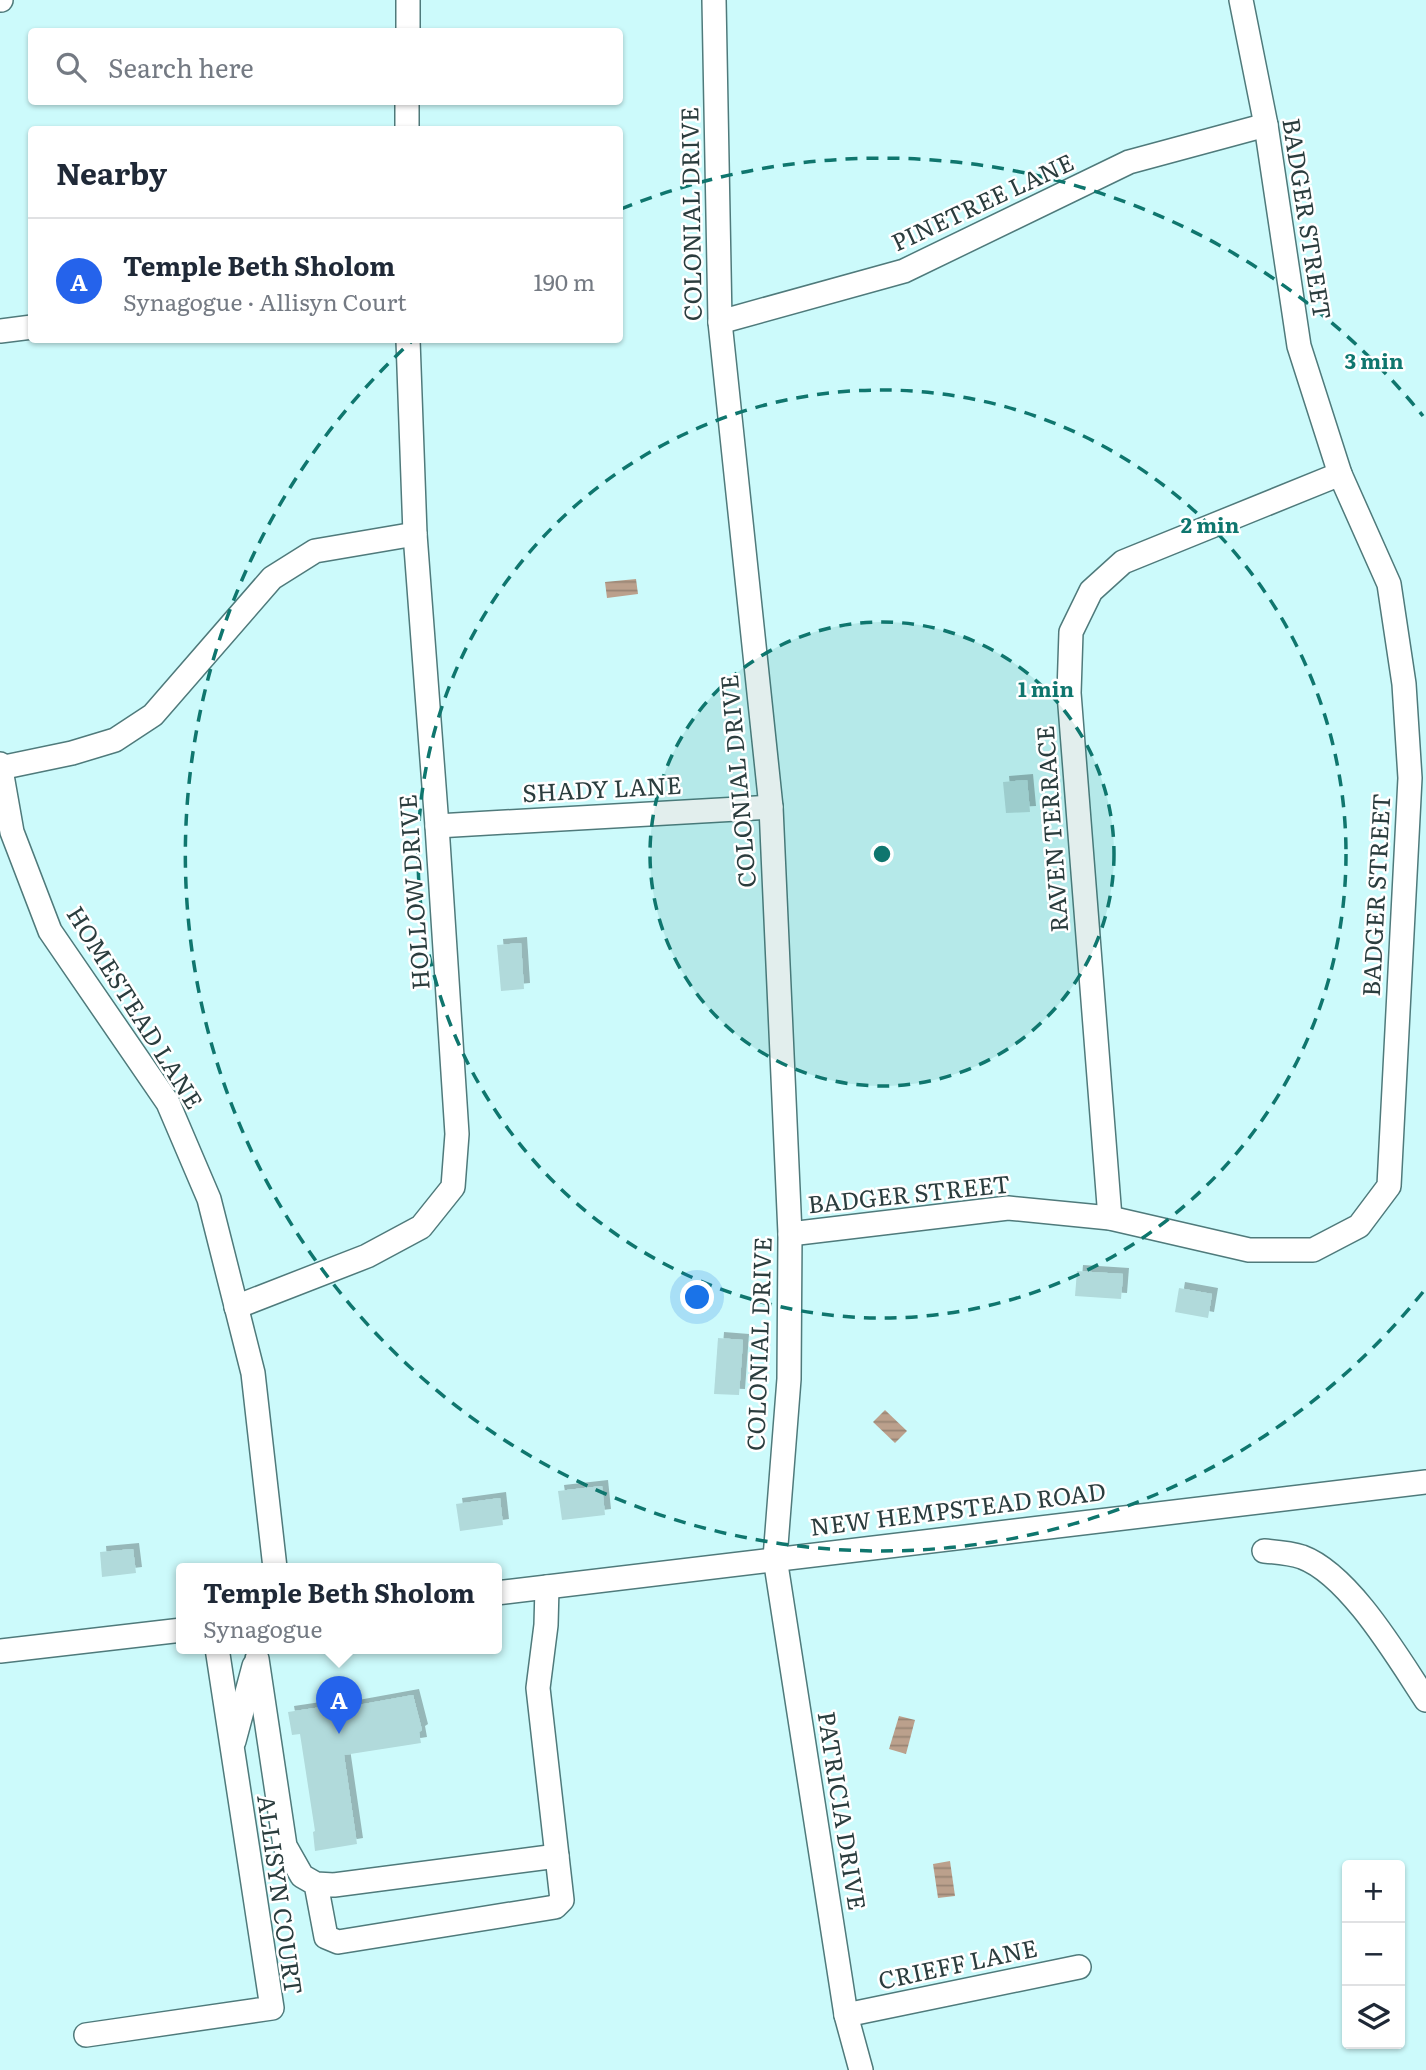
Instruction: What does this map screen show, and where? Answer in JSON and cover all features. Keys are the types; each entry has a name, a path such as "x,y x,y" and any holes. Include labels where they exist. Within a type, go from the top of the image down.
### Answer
{"street":[{"path":"408,0 408,28"},
{"name":"COLONIAL DRIVE","path":"714,0 720,321 771,807 790,1234 789,1379 775,1558"},
{"name":"BADGER STREET","path":"790,1234 1009,1208 1110,1218 1249,1250 1313,1250 1359,1226 1389,1186 1410,778 1404,684 1389,584 1340,474 1299,346 1266,125 1241,0"},
{"path":"407,105 407,126"},
{"name":"PINETREE LANE","path":"720,321 904,271 1129,162 1266,125"},
{"path":"0,331 28,328"},
{"name":"HOLLOW DRIVE","path":"236,1307 367,1256 421,1227 453,1187 457,1134 415,534 408,343"},
{"name":"RAVEN TERRACE","path":"1110,1218 1069,693 1071,632 1091,592 1123,562 1340,474"},
{"path":"0,766 72,753 115,740 153,715 272,578 315,551 415,534"},
{"name":"HOMESTEAD LANE","path":"0,766 12,832 50,931 168,1103 209,1199 253,1373 274,1563"},
{"name":"SHADY LANE","path":"437,826 771,807"},
{"name":"NEW HEMPSTEAD ROAD","path":"502,1592 1426,1482"},
{"path":"1264,1550 1302,1558 1331,1575 1359,1605 1426,1700"},
{"name":"PATRICIA DRIVE","path":"775,1558 846,2015 861,2070"},
{"path":"316,1884 326,1937 338,1942 555,1908 562,1900 538,1688 547,1625 547,1587"},
{"path":"0,1651 176,1631"},
{"name":"ALLISYN COURT","path":"86,2035 272,2008 218,1654"},
{"path":"256,1654 285,1846 302,1876 316,1884 334,1885 557,1856"},
{"path":"231,1751 256,1654"},
{"name":"CRIEFF LANE","path":"846,2015 1079,1967"}],"shaded area":[{"path":"636,579 638,594 607,598 605,582"},
{"path":"885,1410 907,1431 895,1443 873,1422"},
{"path":"899,1716 915,1720 906,1754 889,1749"},
{"path":"950,1861 955,1896 938,1898 933,1864"}],"building":[{"path":"1027,780 1030,812 1006,813 1003,782"},
{"path":"521,943 524,989 501,991 497,945"},
{"path":"1077,1271 1123,1274 1121,1299 1075,1296"},
{"path":"1179,1288 1212,1294 1208,1318 1175,1312"},
{"path":"718,1338 743,1340 739,1395 714,1394"},
{"path":"602,1486 605,1515 562,1520 558,1491"},
{"path":"500,1498 503,1525 460,1531 456,1504"},
{"path":"133,1549 136,1573 102,1577 100,1552"},
{"path":"413,1695 422,1730 419,1732 421,1743 344,1755 357,1844 315,1851 315,1831 300,1734 292,1735 288,1712 335,1705 336,1709"}],"place":[{"name":"Temple Beth Sholom","path":"339,1734"}]}
